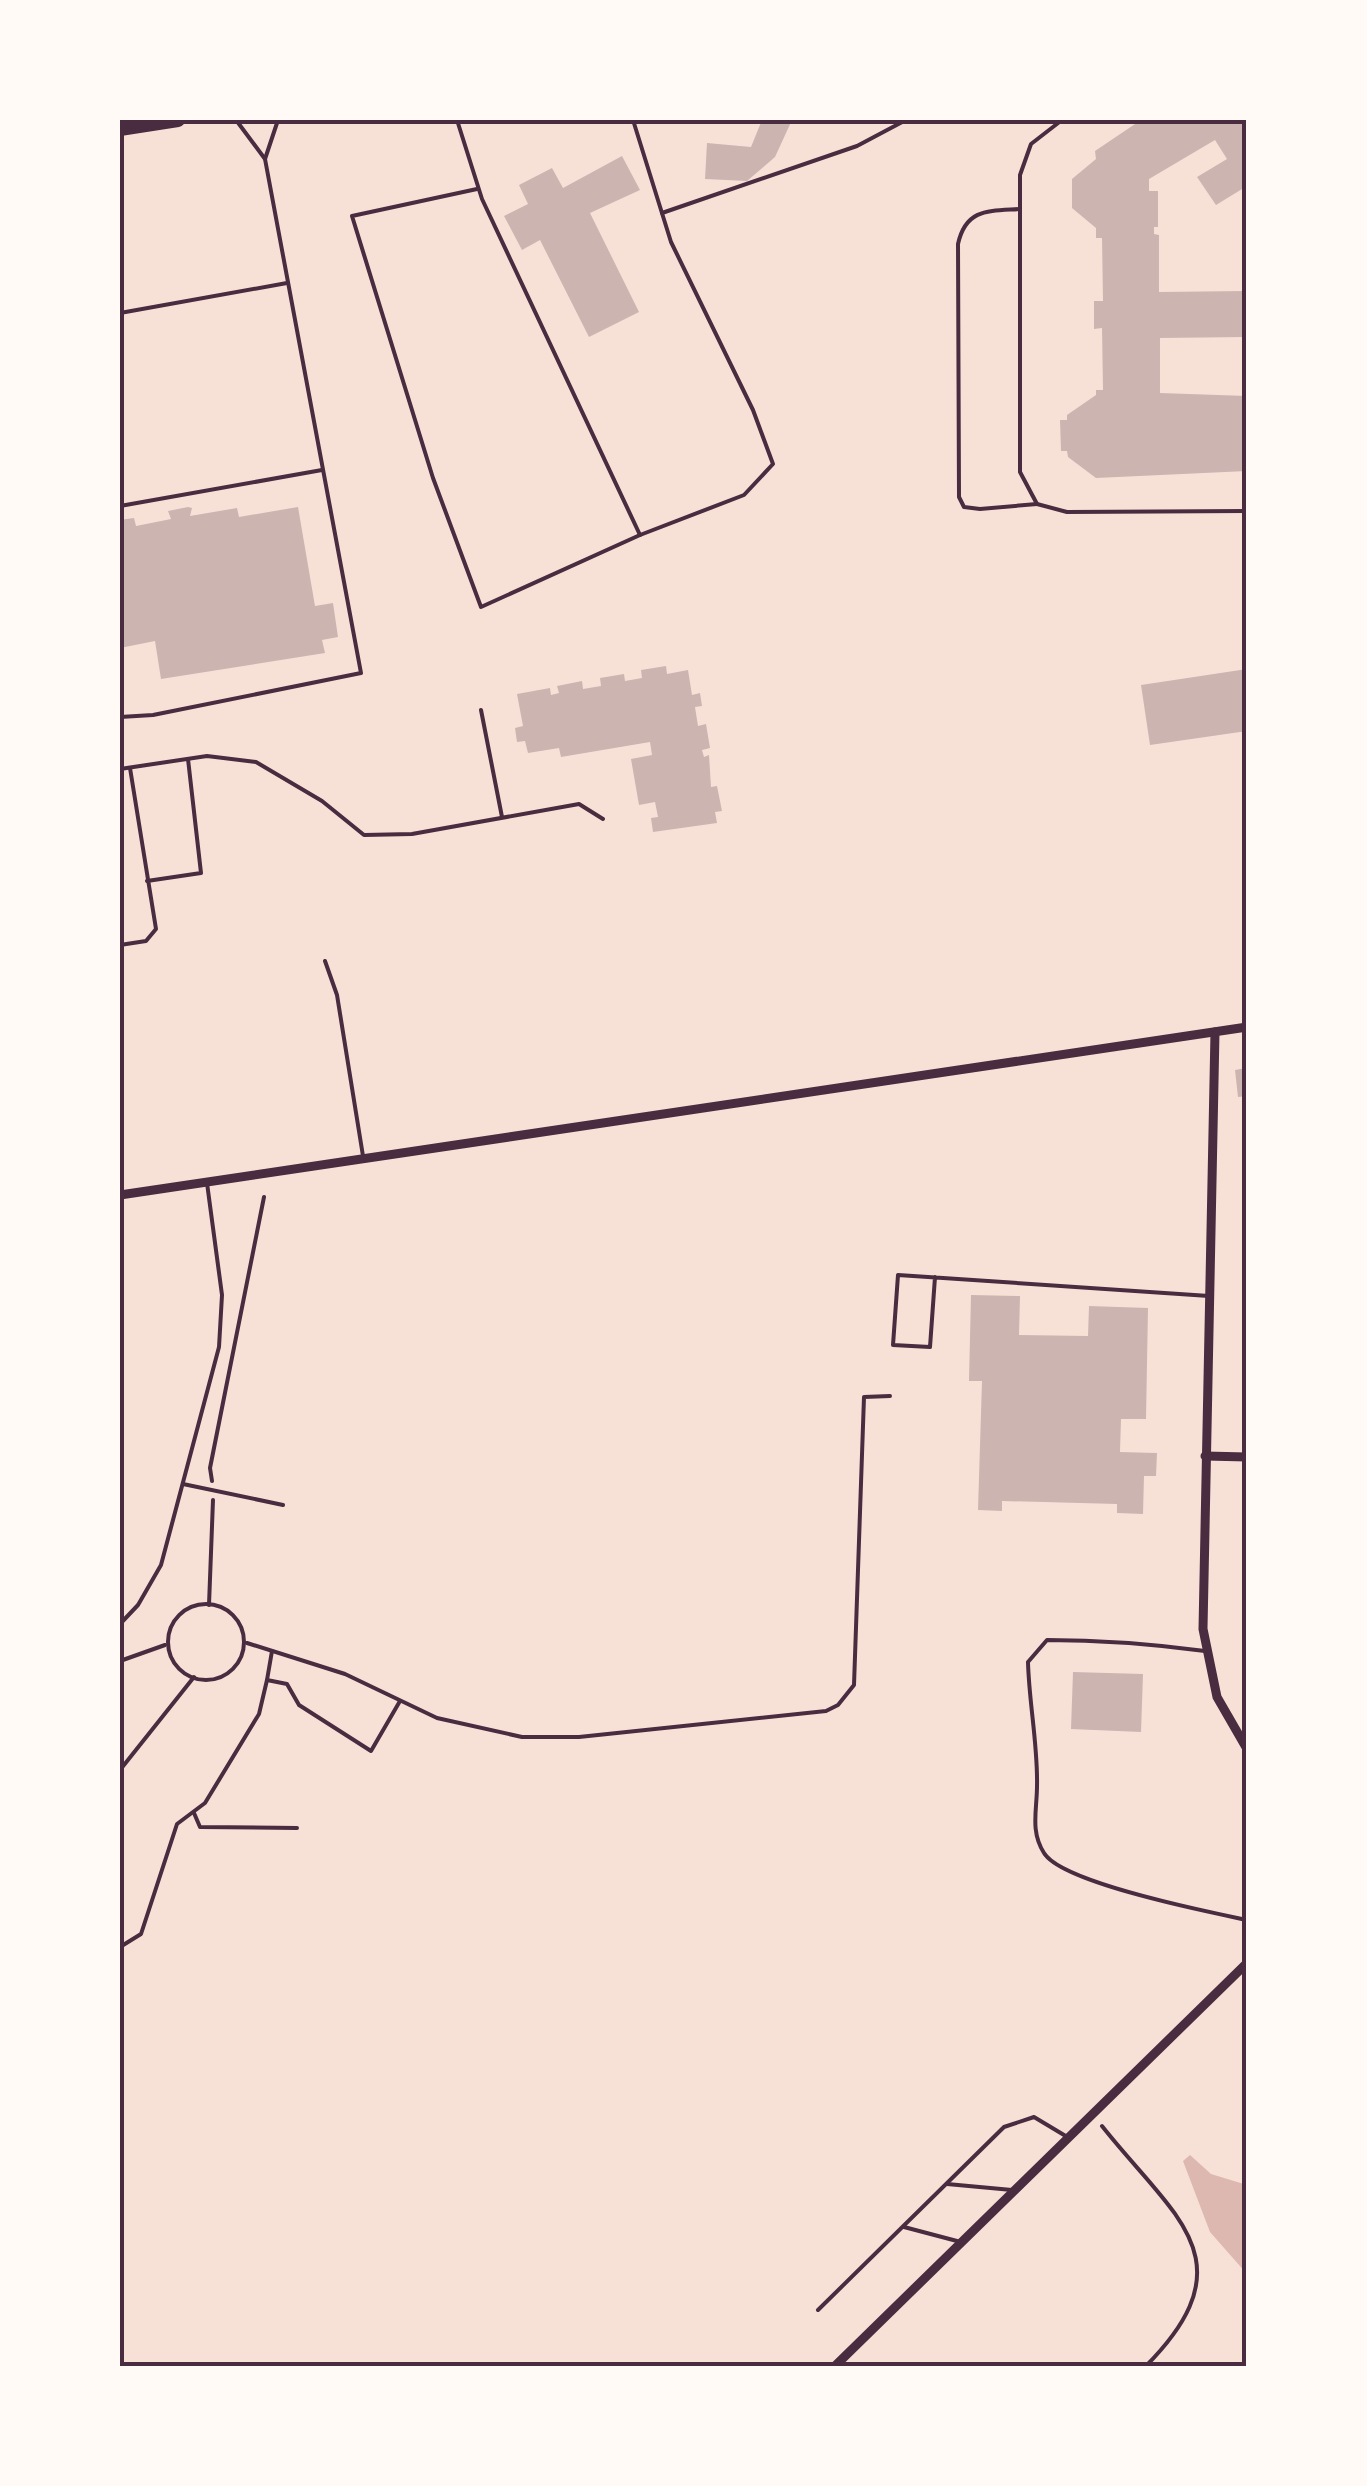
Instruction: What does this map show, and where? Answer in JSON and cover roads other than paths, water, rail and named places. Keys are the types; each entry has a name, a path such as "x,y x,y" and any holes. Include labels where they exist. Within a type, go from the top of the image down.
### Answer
{"highway":[{"path":"120,129 176,120"}],"street":[{"path":"120,1194 364,1161 1247,1027"},
{"path":"1215,1032 1205,1650 1217,1697 1247,1749"},
{"path":"1206,1456 1247,1457"},
{"path":"835,2366 1247,1962"}],"lane":[{"path":"120,717 153,716 361,673 264,159 236,120"},
{"path":"264,159 278,120"},
{"path":"458,120 479,189 640,535"},
{"path":"479,189 352,216 433,478 481,607 640,535 744,495 773,464 752,410 671,242 632,120"},
{"path":"662,213 857,146 906,120"},
{"path":"1037,504 1020,472 1020,176 1031,144 1062,120"},
{"path":"1020,209 978,212 961,228 959,497 964,506 980,510 1037,504 1067,512 1247,511"},
{"path":"120,313 287,283"},
{"path":"120,506 322,470"},
{"path":"482,710 502,817"},
{"path":"120,769 207,756 256,762 322,801 364,835 412,834 579,804 603,819"},
{"path":"147,881 202,873 188,759"},
{"path":"120,945 154,937 130,768"},
{"path":"325,961 337,995 364,1161"},
{"path":"120,1624 138,1605 161,1565 222,1326 221,1276 207,1183"},
{"path":"935,1277 930,1347 893,1344 898,1275 935,1277 1209,1296"},
{"path":"183,1484 283,1504"},
{"path":"1205,1650 1135,1642 1047,1640 1035,1650 1028,1662 1038,1785 1035,1835 1046,1857 1062,1870 1178,1906 1247,1920"},
{"path":"818,2310 1004,2127 1034,2116 1069,2138"},
{"path":"947,2184 1015,2190"},
{"path":"904,2226 961,2242"}]}
